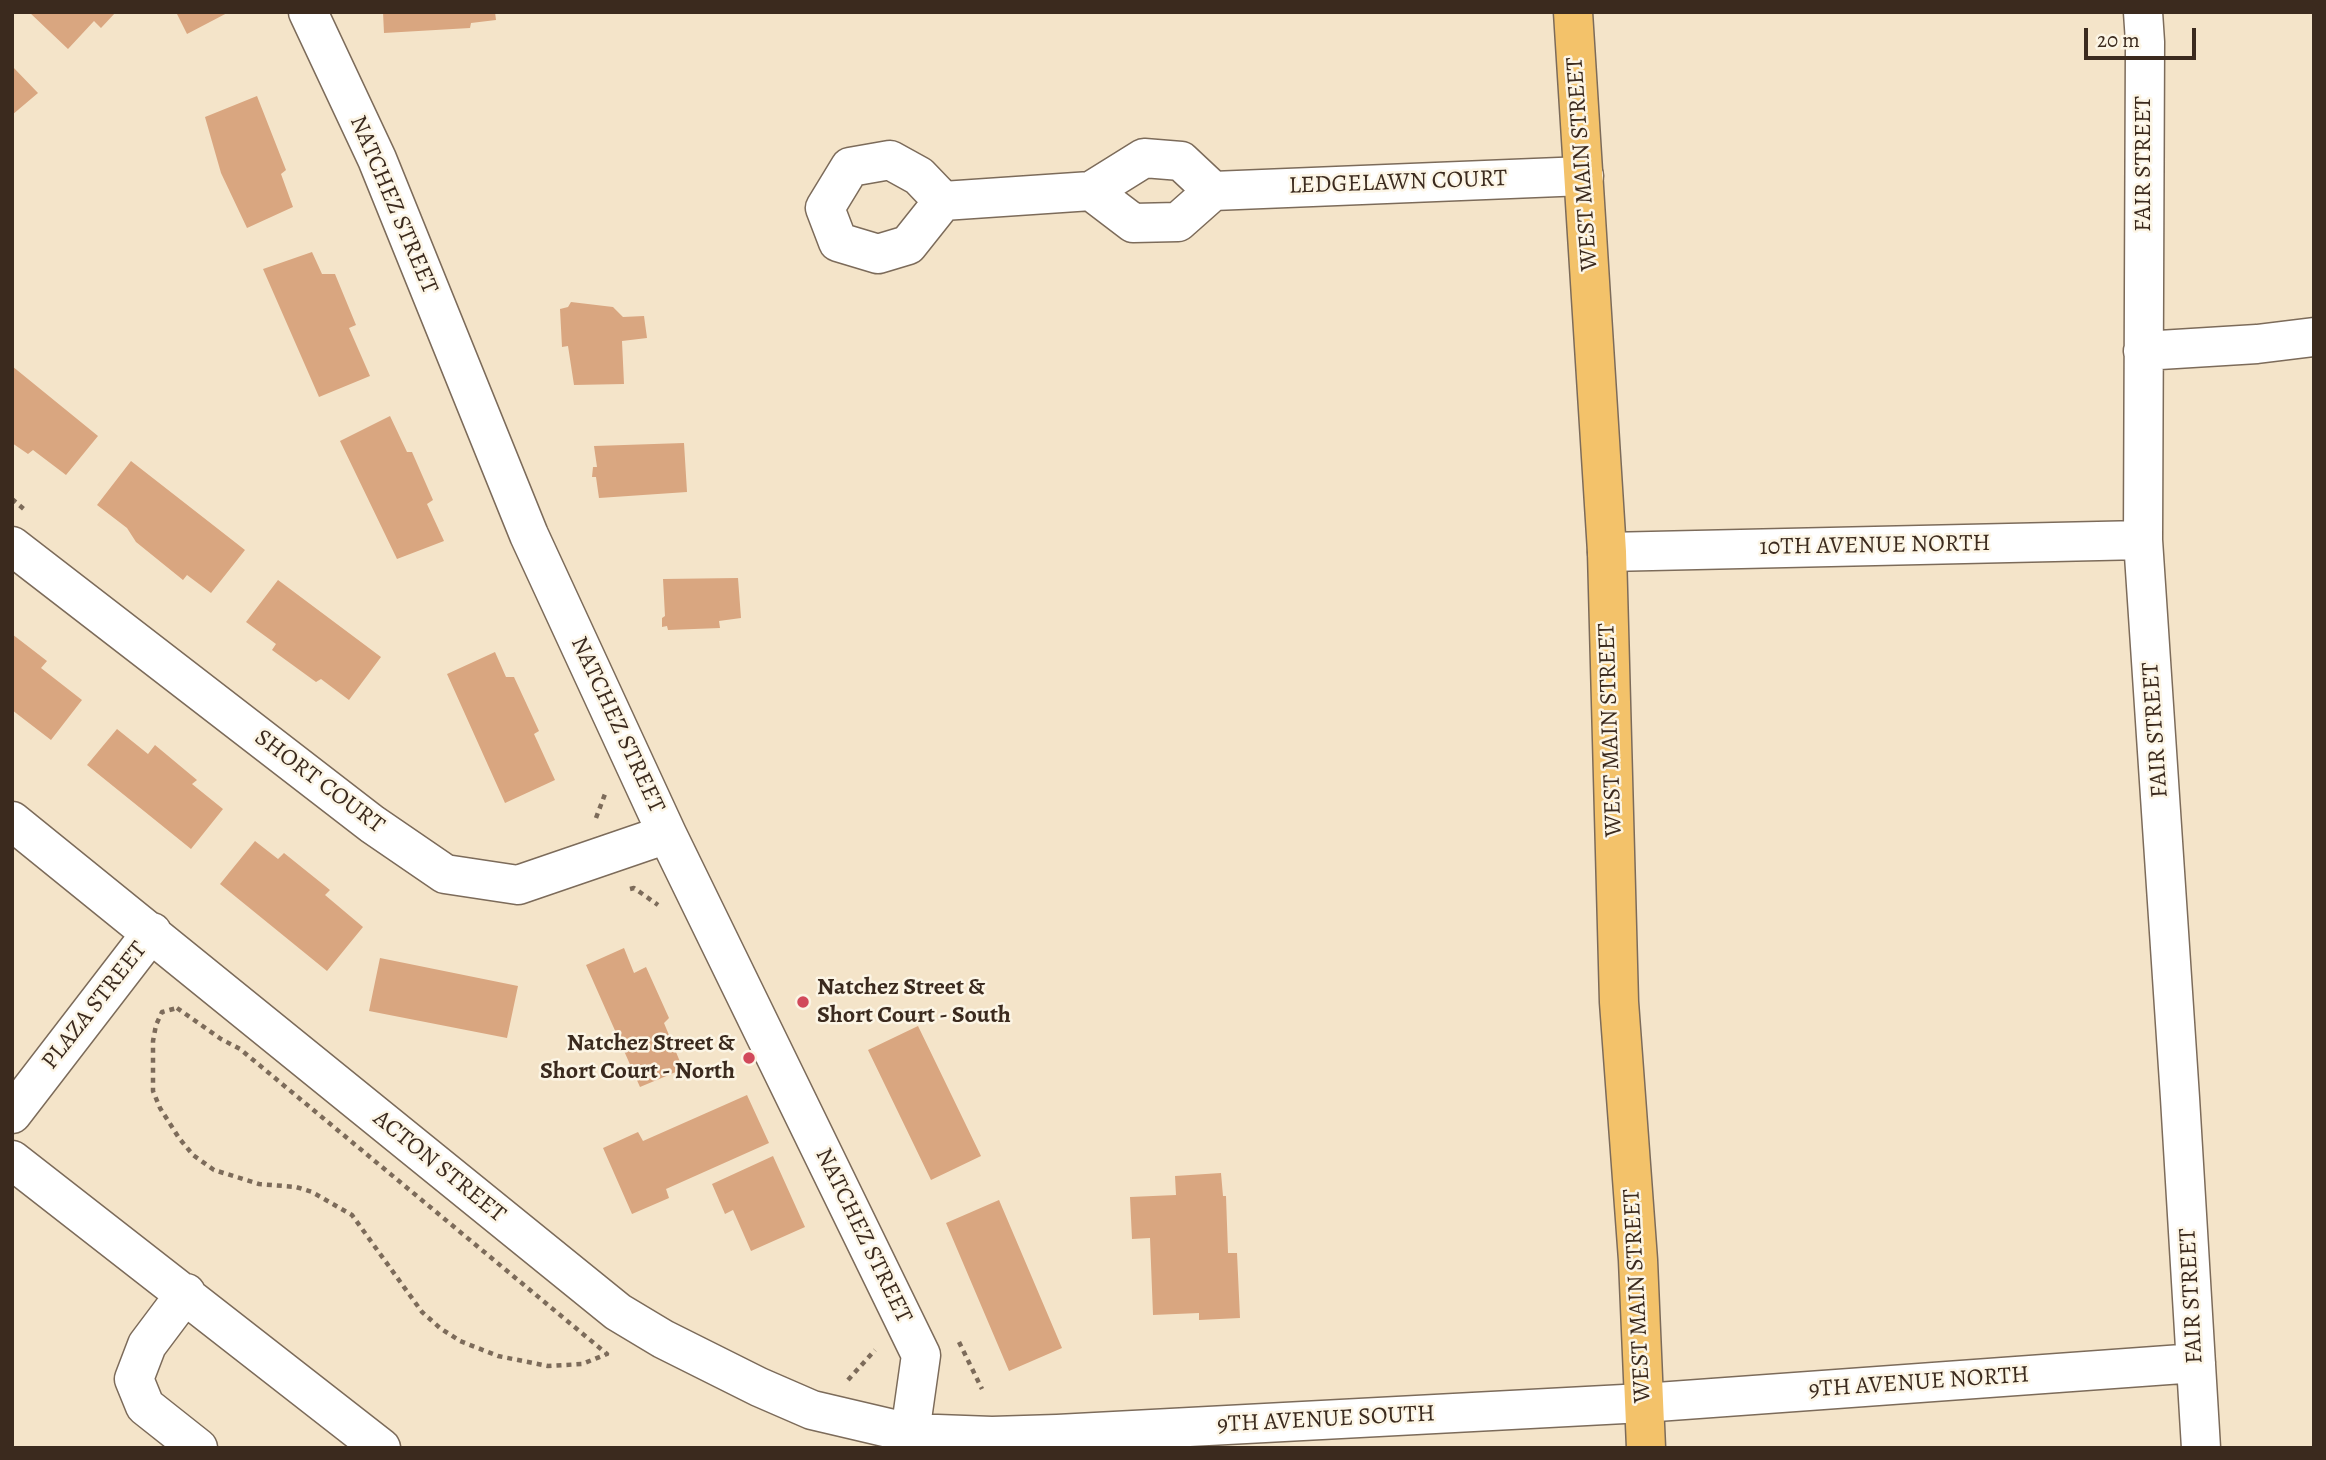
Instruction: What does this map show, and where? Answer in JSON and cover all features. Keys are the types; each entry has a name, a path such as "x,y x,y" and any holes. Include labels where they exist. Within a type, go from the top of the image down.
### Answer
{"main road":[{"name":"WEST MAIN STREET","path":"1573,12 1607,552 1619,1002 1638,1260 1646,1448"}],"street":[{"name":"NATCHEZ STREET","path":"308,12 377,159 529,535 667,834 921,1355 899,1440"},
{"name":"FAIR STREET","path":"2143,12 2143,540 2201,1448"},
{"path":"943,201 1091,191 1143,159 1181,161 1213,191 1178,222 1133,223 1091,191"},
{"name":"LEDGELAWN COURT","path":"1213,191 1584,176"},
{"path":"2143,351 2257,344 2314,337"},
{"name":"SHORT COURT","path":"23,531 372,824 445,874 518,885 667,834"},
{"name":"10TH AVENUE NORTH","path":"1607,552 2143,540"},
{"name":"ACTON STREET","path":"12,821 618,1312 663,1339 759,1387 812,1410 899,1440"},
{"name":"PLAZA STREET","path":"12,1114 152,932"},
{"path":"12,1160 186,1293 381,1448"},
{"path":"186,1293 147,1345 134,1379 145,1406 198,1448"},
{"name":"9TH AVENUE NORTH","path":"1643,1403 2196,1363"},
{"name":"9TH AVENUE SOUTH","path":"899,1440 992,1436 1057,1441 1643,1403"}],"path":[{"path":"12,499 23,531"},
{"path":"593,826 606,793"},
{"path":"621,891 634,888 665,910"},
{"path":"177,1008 240,1049 607,1354 582,1364 548,1366 498,1356 460,1340 440,1328 422,1312 352,1215 312,1192 296,1187 259,1184 214,1170 192,1155 160,1108 153,1091 153,1041 156,1024 162,1012 177,1008"},
{"path":"846,1383 880,1344"}],"building":[{"path":"29,12 116,12 101,28 94,21 68,49"},
{"path":"176,12 229,12 187,34"},
{"path":"383,12 495,12 496,20 471,23 470,28 384,33"},
{"path":"12,66 38,93 12,115"},
{"path":"257,96 286,170 281,174 293,207 247,228 221,173 205,117"},
{"path":"312,252 322,274 335,274 356,325 349,328 370,376 319,397 263,269"},
{"path":"571,302 613,307 623,317 644,316 647,338 622,341 624,384 574,385 568,346 562,347 560,309 568,307"},
{"path":"12,366 98,436 66,475 33,450 28,454 12,443"},
{"path":"390,416 407,452 412,452 433,500 427,504 444,541 397,559 340,441"},
{"path":"684,443 687,492 599,498 596,477 592,477 593,467 597,467 594,446"},
{"path":"131,461 245,550 211,593 187,575 183,580 136,542 127,528 97,505"},
{"path":"738,578 741,618 719,621 720,628 668,630 667,626 662,627 662,618 665,616 663,579"},
{"path":"278,580 381,657 349,700 321,679 316,682 272,650 276,644 246,622"},
{"path":"12,634 47,661 41,668 82,700 51,740 12,710"},
{"path":"495,652 506,677 514,677 539,731 534,734 555,780 505,803 447,674"},
{"path":"117,729 148,754 155,745 197,780 192,784 223,809 191,849 87,765"},
{"path":"255,841 278,859 284,853 330,890 325,895 363,927 327,971 220,884"},
{"path":"624,948 634,973 646,967 669,1018 664,1023 683,1069 640,1087 586,965"},
{"path":"380,958 518,986 507,1038 369,1011"},
{"path":"918,1026 981,1156 931,1180 868,1050"},
{"path":"747,1095 769,1143 666,1189 669,1198 632,1214 603,1148 638,1132 643,1141"},
{"path":"773,1156 805,1227 751,1251 733,1210 725,1214 712,1184"},
{"path":"1221,1173 1223,1196 1226,1196 1228,1253 1237,1253 1240,1318 1199,1320 1199,1313 1153,1315 1150,1238 1132,1239 1130,1197 1176,1195 1175,1176"},
{"path":"999,1200 1062,1348 1009,1371 946,1223"}],"place":[{"name":"Natchez Street & Short Court - South","path":"803,1002"},
{"name":"Natchez Street & Short Court - North","path":"749,1058"}]}
